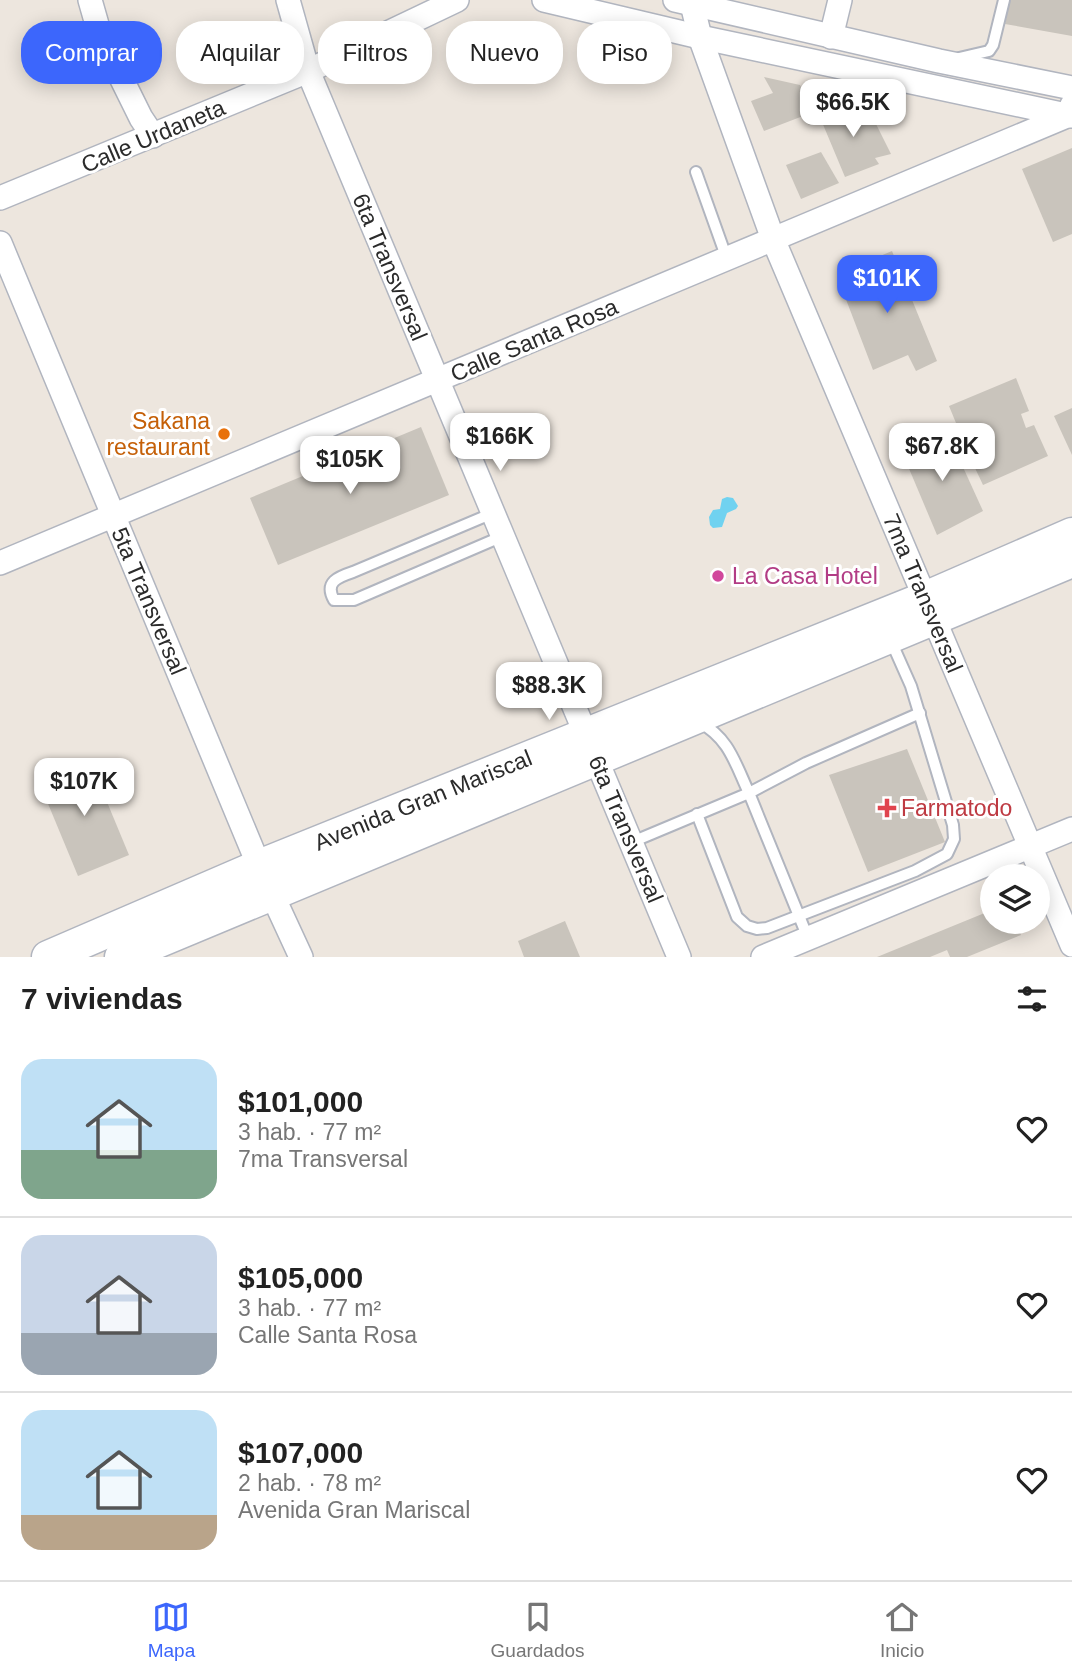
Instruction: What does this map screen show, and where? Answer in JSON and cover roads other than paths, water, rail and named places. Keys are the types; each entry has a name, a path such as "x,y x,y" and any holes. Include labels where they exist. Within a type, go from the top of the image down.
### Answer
{"street":[{"path":"90,0 100,35 141,118 153,136"},
{"name":"6ta Transversal","path":"288,0 308,71 680,957"},
{"name":"Calle Urdaneta","path":"0,198 308,71 457,0"},
{"path":"544,0 700,37 1070,112"},
{"path":"831,37 840,0"},
{"path":"684,2 939,61 1072,88"},
{"name":"7ma Transversal","path":"684,2 700,37 773,239 1072,945"},
{"name":"Calle Santa Rosa","path":"0,563 727,259 1070,112"},
{"name":"5ta Transversal","path":"0,243 259,866 301,957"},
{"name":"Avenida Gran Mariscal","path":"47,957 259,866 592,747 694,719 889,638 929,609 1072,534"},
{"name":"Avenida Gran Mariscal","path":"121,957 273,894 592,747 929,609 1072,561"},
{"path":"763,957 804,943 1072,829"}],"lane":[{"path":"939,61 989,51 993,45 1004,0"},
{"path":"696,173 727,259"},
{"path":"493,513 336,577 330,585 330,593 334,600 354,600 503,536"},
{"path":"697,814 737,917 747,926 757,929 781,925 799,915 915,871 947,854 952,847 953,825 911,685 889,638"},
{"path":"632,842 750,793 806,763 920,713"},
{"path":"694,719 714,730 724,741 750,793 799,915 804,943"}],"water":[{"path":"733,498 738,506 727,513 722,527 713,528 709,517 713,510 720,509 722,499"}],"place":[{"name":"Sakana restaurant","path":"224,434"},
{"name":"La Casa Hotel","path":"718,576"},
{"name":"Farmatodo","path":"887,808"}]}
